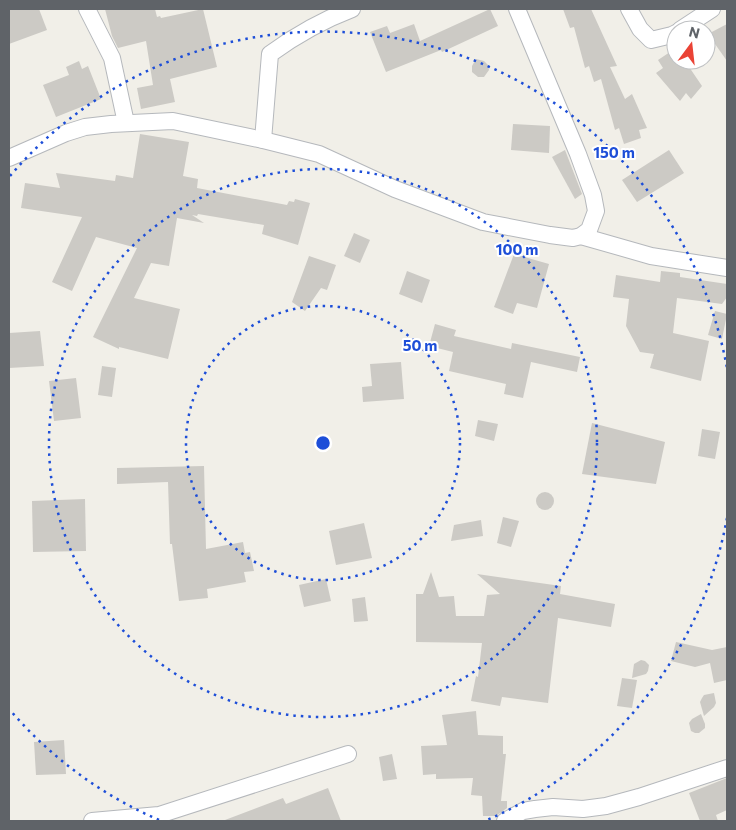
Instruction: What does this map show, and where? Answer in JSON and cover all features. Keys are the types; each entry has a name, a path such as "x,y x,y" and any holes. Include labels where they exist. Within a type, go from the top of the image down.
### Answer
{"street":[{"path":"87,9 112,58 126,123"},
{"path":"263,140 270,54 289,40 328,18 352,9"},
{"path":"9,158 66,132 84,127 174,121 319,154 395,188 483,222 550,235 573,238 581,236 589,230 596,211 592,194 578,154 517,9"},
{"path":"629,9 640,29 651,40 666,36"},
{"path":"695,20 712,9"},
{"path":"593,220 604,244"},
{"path":"581,236 651,256 727,268"},
{"path":"92,821 159,815 348,754"},
{"path":"505,821 523,811 535,809 553,807 583,809 606,806 727,768"}],"building":[{"path":"9,9 39,9 47,30 9,44"},
{"path":"105,9 155,9 157,17 160,16 161,18 203,9 217,67 170,79 175,102 141,109 137,88 153,85 146,41 118,48 112,36"},
{"path":"490,9 498,26 442,52 441,50 386,72 370,32 387,26 390,33 414,24 420,41"},
{"path":"563,9 591,9 617,66 610,67 625,99 632,94 647,128 639,130 641,138 624,144 619,128 615,130 601,79 594,82 589,66 585,68 574,27 570,28"},
{"path":"727,24 727,61 716,45 716,30"},
{"path":"666,55 666,70 691,70 702,86 691,99 686,93 680,101 656,73 663,68 658,60"},
{"path":"476,59 484,61 488,65 489,70 484,77 478,77 472,72 472,66"},
{"path":"79,61 82,69 88,66 101,99 56,117 43,85 69,75 66,67"},
{"path":"513,124 550,126 549,153 511,150"},
{"path":"140,134 189,142 183,176 198,179 197,188 287,205 289,201 294,202 295,199 310,203 298,245 262,234 264,225 198,214 197,216 192,215 204,223 177,218 169,266 151,263 134,298 180,309 168,359 119,347 119,349 93,337 137,248 96,237 72,291 52,282 82,217 21,208 25,183 60,188 56,173 115,181 116,175 133,178"},
{"path":"565,150 582,194 575,199 552,157"},
{"path":"669,150 684,173 637,202 622,180"},
{"path":"354,233 370,240 360,263 344,256"},
{"path":"514,254 549,264 537,308 517,303 513,314 494,307"},
{"path":"309,256 336,265 327,290 321,288 305,311 292,302"},
{"path":"407,271 430,280 422,303 399,294"},
{"path":"661,271 680,273 680,277 727,284 727,297 722,304 677,298 673,333 709,341 701,381 650,368 654,354 640,352 626,326 629,299 613,297 616,275 660,282"},
{"path":"715,311 727,314 722,339 708,335"},
{"path":"435,324 456,330 454,336 511,349 512,343 580,357 577,372 531,362 523,398 504,394 506,384 449,371 453,352 429,346"},
{"path":"40,331 44,366 9,368 9,333"},
{"path":"401,362 404,399 363,402 362,387 372,386 370,364"},
{"path":"102,366 116,368 112,397 98,395"},
{"path":"76,378 81,418 54,421 49,381"},
{"path":"478,420 498,424 494,441 475,436"},
{"path":"592,423 665,442 656,484 582,474"},
{"path":"702,429 720,432 715,459 698,456"},
{"path":"204,466 206,549 243,542 245,553 250,552 254,571 244,572 246,582 207,589 208,598 179,601 172,544 170,544 168,482 117,484 117,468"},
{"path":"545,492 551,495 554,501 551,507 545,510 539,507 536,501 539,495"},
{"path":"85,499 86,551 33,552 32,501"},
{"path":"503,517 519,521 511,547 497,543"},
{"path":"481,520 483,536 451,541 454,525"},
{"path":"364,523 372,558 336,565 329,531"},
{"path":"431,572 439,597 454,596 456,616 484,616 487,595 500,594 477,574 561,586 560,594 615,604 611,627 558,618 548,703 502,697 500,706 471,701 476,676 478,677 482,643 416,642 416,594 423,594"},
{"path":"326,579 331,601 304,607 299,585"},
{"path":"365,597 368,621 354,622 352,599"},
{"path":"676,642 712,650 727,647 727,680 714,683 710,663 695,667 671,661"},
{"path":"641,660 649,665 648,671 646,674 632,678 634,664"},
{"path":"622,678 637,680 632,708 617,706"},
{"path":"714,693 716,703 704,716 700,702 704,695"},
{"path":"476,711 478,735 503,736 503,754 506,754 501,801 507,801 507,808 496,816 483,816 482,796 471,795 473,778 436,779 436,774 423,775 421,746 447,745 442,715"},
{"path":"701,714 705,728 699,733 695,733 691,731 689,723"},
{"path":"64,740 66,774 36,775 34,742"},
{"path":"392,754 397,779 383,781 379,757"},
{"path":"727,778 727,810 716,815 718,821 700,821 689,793"},
{"path":"328,788 341,821 225,821 283,798 286,804"}]}
